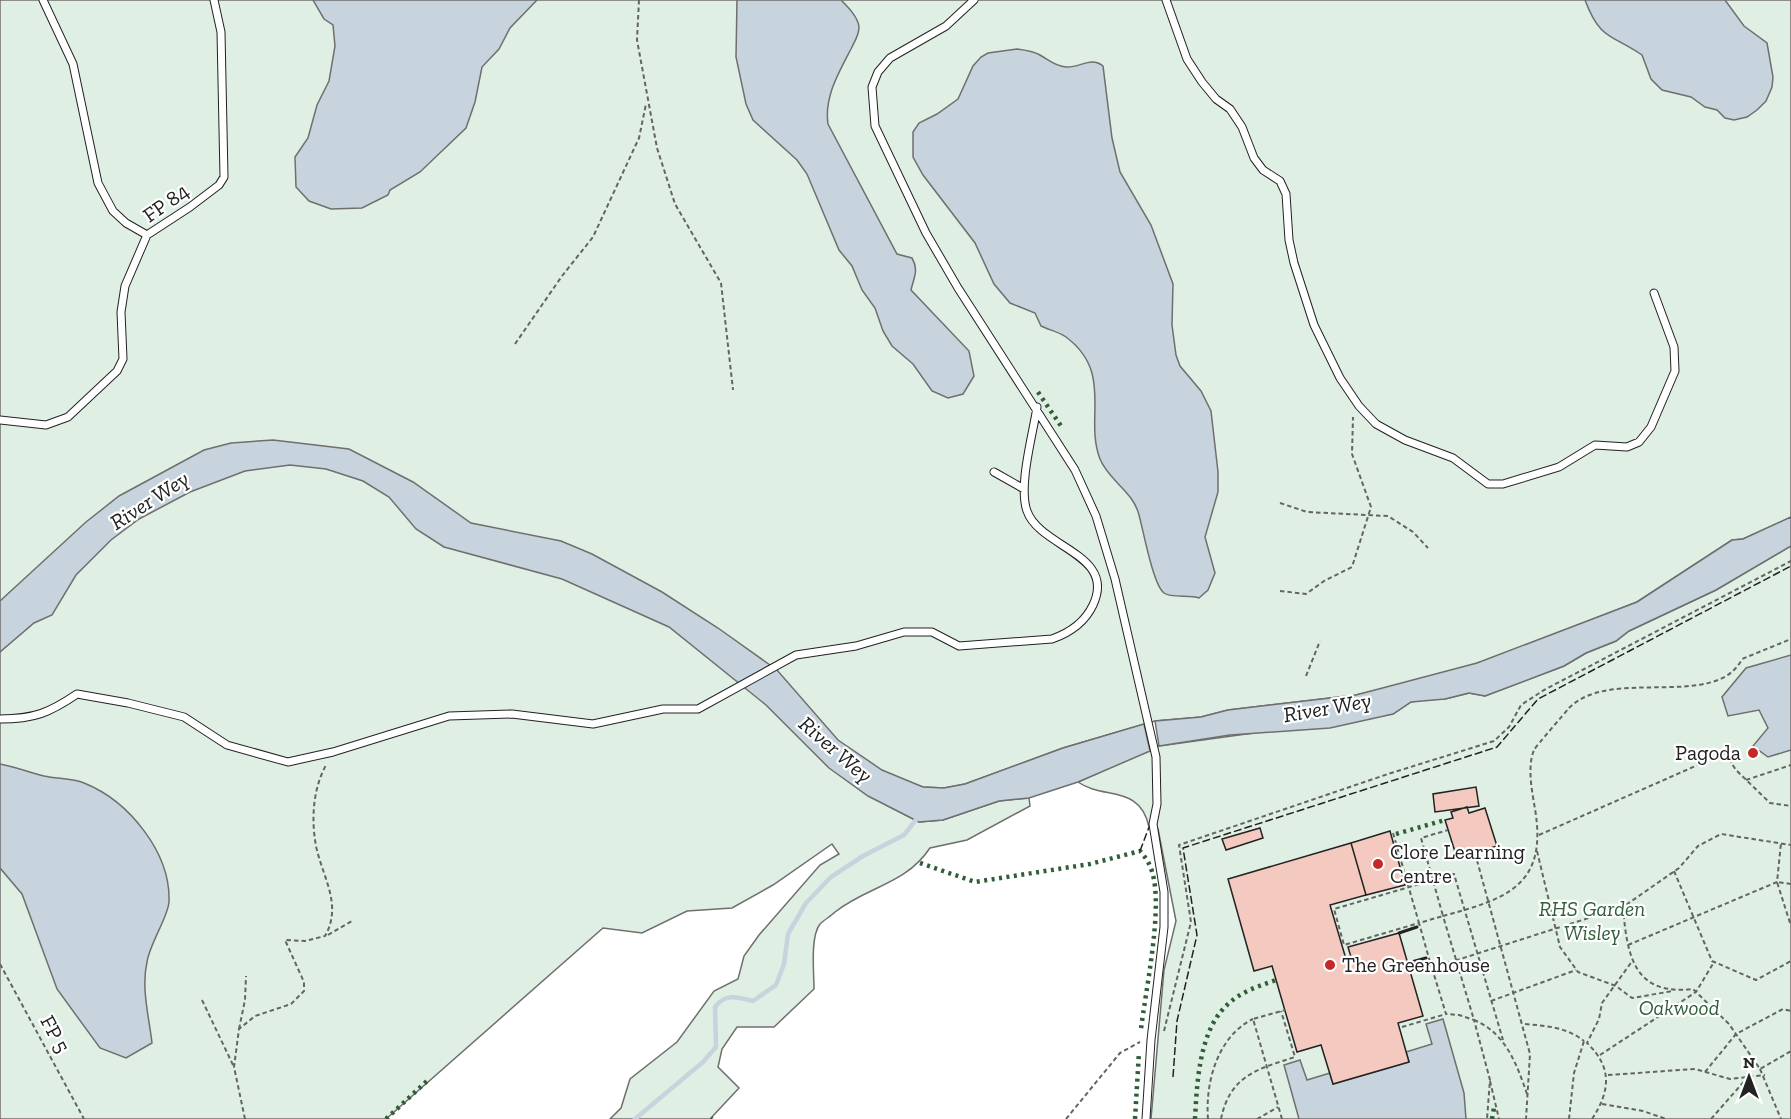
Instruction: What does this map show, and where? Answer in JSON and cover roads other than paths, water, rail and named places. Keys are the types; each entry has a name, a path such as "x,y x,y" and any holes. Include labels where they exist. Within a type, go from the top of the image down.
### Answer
{"lane":[{"path":"43,0 73,64 98,183 113,211 126,223 147,235"},
{"name":"FP 84","path":"0,420 46,425 68,417 117,371 123,359 121,312 125,286 147,235 190,207 219,184 224,177 220,32 214,0"},
{"path":"974,0 946,26 890,58 878,72 872,87 874,126 927,233 958,288 1037,407 1075,470 1096,516 1115,579 1156,757 1157,804 1153,824 1164,892 1164,927 1151,1040 1146,1119"},
{"path":"1166,0 1187,59 1202,82 1230,109 1242,127 1254,158 1263,170 1280,181 1286,194 1294,263 1314,324 1324,348 1354,399 1376,424 1405,440 1453,458 1488,484 1503,484 1559,467 1595,445 1627,447 1639,441 1651,427 1675,370 1674,347 1653,293"},
{"path":"0,719 29,719 53,710 77,694 184,717 227,745 288,762 333,752 449,716 512,714 593,724 663,709 698,709 796,655 856,646 918,631 932,632 959,646 1052,639 1065,634 1088,615 1095,602 1098,589 1095,573 1081,557 1044,535 1033,525 1026,509 1024,489 1037,407"},
{"path":"994,472 1024,489"}],"water":[{"path":"313,0 537,0 510,28 499,49 482,67 475,102 466,128 420,172 390,190 388,195 362,208 331,209 309,201 296,187 295,157 308,138 317,105 329,81 335,46 333,25 324,19"},
{"path":"737,0 841,0 855,16 859,27 858,33 830,94 828,124 897,254 912,258 914,262 916,270 911,290 969,351 974,376 963,394 948,398 932,391 913,364 892,346 852,266 839,250 807,174 797,160 753,120 746,104 736,57"},
{"path":"1585,0 1725,0 1744,26 1767,43 1773,77 1772,87 1766,101 1747,117 1734,120 1725,118 1717,110 1705,107 1691,97 1662,90 1651,79 1642,55 1601,29 1590,13"},
{"path":"1017,49 1035,53 1062,66 1071,67 1094,62 1103,66 1112,138 1120,172 1151,225 1173,284 1172,325 1176,355 1180,366 1201,391 1211,411 1218,492 1205,537 1215,573 1208,590 1199,598 1167,595 1160,588 1152,568 1136,507 1100,459 1096,443 1094,381 1081,351 1063,335 1041,326 1035,313 1010,303 994,284 975,243 923,175 913,157 913,132 919,123 958,99 973,66 981,57 988,53"},
{"name":"River Wey","path":"273,440 349,449 413,482 471,523 561,541 592,554 662,592 718,628 777,670 838,740 882,770 923,787 944,788 965,784 1063,748 1144,724 1150,751 1078,782 1029,798 999,801 943,820 919,822 868,796 829,768 766,705 669,627 562,579 444,547 416,529 389,497 363,481 326,469 290,465 245,471 190,492 139,519 111,540 76,575 52,615 34,623 0,652 0,601 86,522 119,496 204,450 231,443"},
{"name":"River Wey","path":"1791,517 1791,546 1716,590 1629,631 1616,641 1586,653 1564,666 1485,696 1469,693 1445,699 1411,702 1393,714 1330,728 1230,735 1159,746 1155,721 1201,717 1228,710 1356,695 1477,663 1637,602 1732,540 1743,539"},
{"path":"1791,655 1791,750 1768,757 1753,746 1768,728 1759,710 1728,716 1722,697 1746,668"},
{"path":"0,764 44,776 79,781 101,791 117,802 144,831 163,865 168,884 168,908 149,955 145,972 145,992 152,1043 126,1058 100,1048 57,989 22,894 0,868"},
{"path":"1443,1019 1464,1093 1466,1119 1299,1119 1284,1065 1300,1060 1307,1080 1330,1073 1333,1084 1409,1062 1406,1052 1432,1044 1426,1024"}],"waterway":[{"path":"635,1119 703,1062 716,1047 715,1007 719,1003 732,997 753,1001 776,985 784,964 788,934 806,903 831,877 863,856 904,835 919,816"}],"place":[{"name":"Pagoda","path":"1753,753"},
{"name":"Clore Learning Centre","path":"1378,864"},
{"name":"The Greenhouse","path":"1330,965"}],"park label":[{"name":"RHS Garden Wisley","path":"1592,921"},
{"name":"Oakwood","path":"1679,1008"}]}
